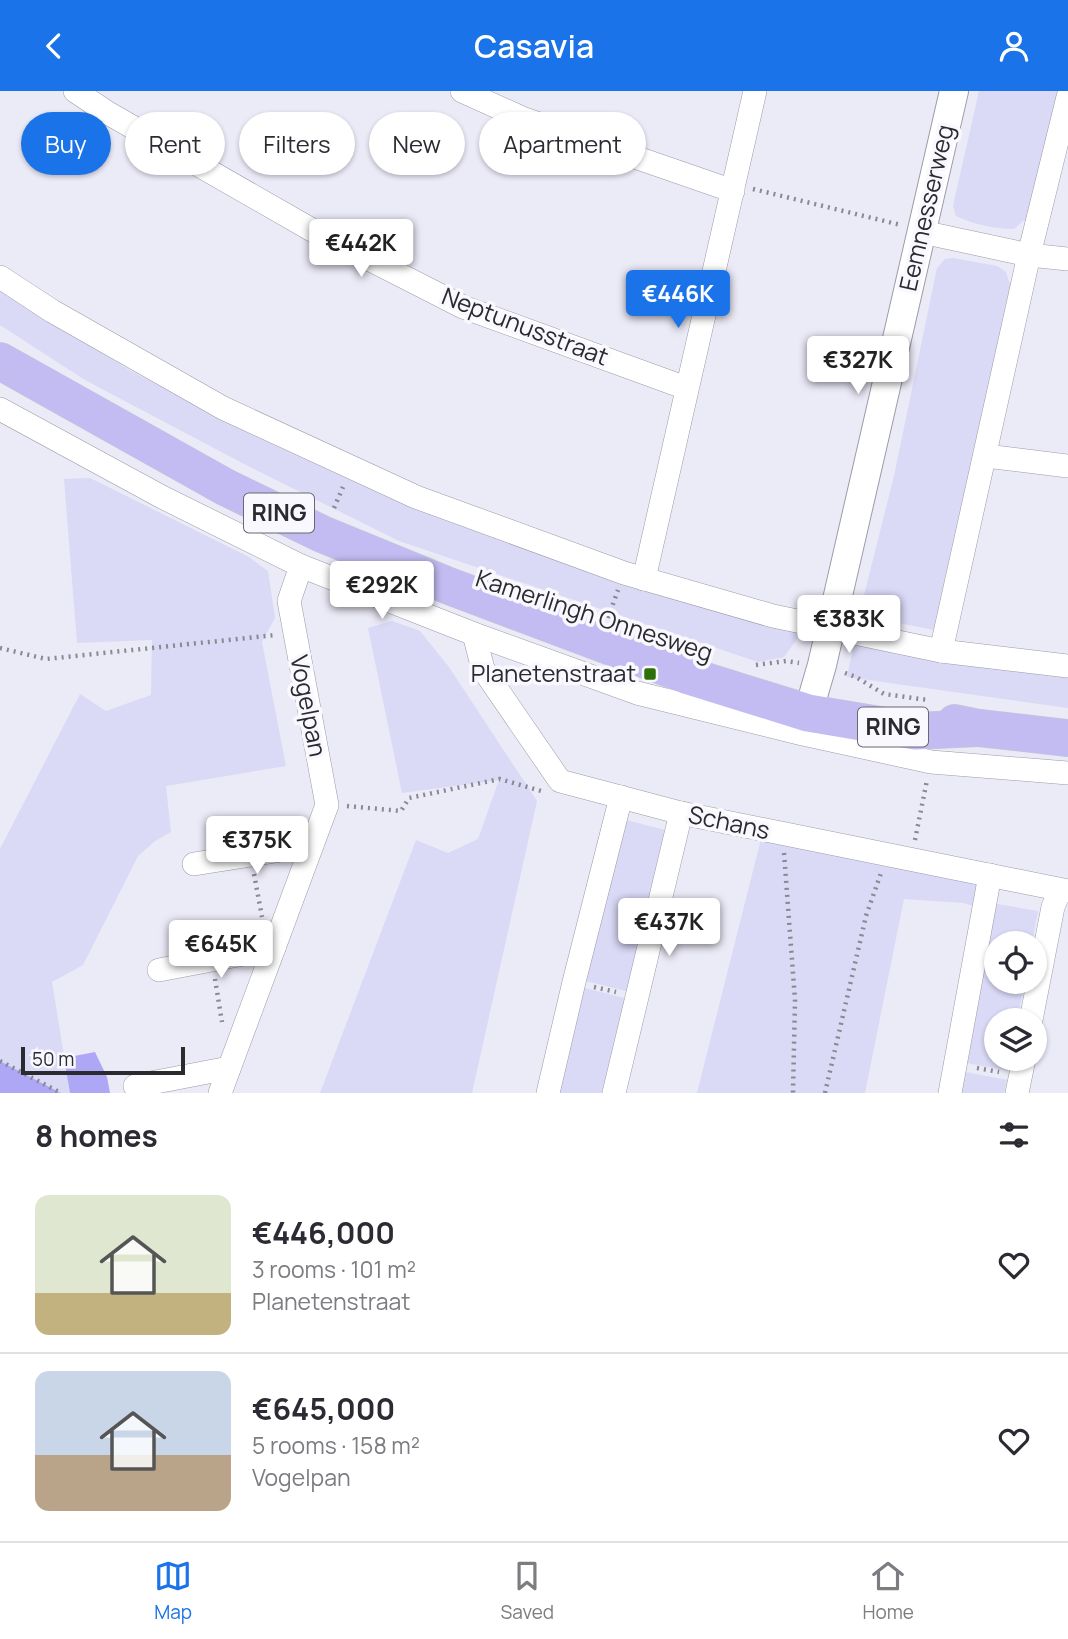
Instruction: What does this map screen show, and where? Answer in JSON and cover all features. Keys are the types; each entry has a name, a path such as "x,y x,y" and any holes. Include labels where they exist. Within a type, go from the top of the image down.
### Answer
{"main road":[{"name":"Kamerlingh Onnesweg","path":"5,377 322,534 449,586 590,628 812,701 979,728 1068,738"}],"street":[{"name":"Neptunusstraat","path":"75,91 108,113 312,230 463,307 686,388"},
{"path":"462,91 522,118 734,188"},
{"path":"634,576 686,388 755,91"},
{"name":"Eemnesserweg","path":"812,701 954,91"},
{"path":"941,651 1029,255 1068,97"},
{"path":"922,231 1029,255 1068,259"},
{"name":"Kamerlingh Onnesweg","path":"0,277 52,311 223,408 416,497 634,576 773,616 941,651 1068,666"},
{"name":"Kamerlingh Onnesweg","path":"0,409 162,497 301,566 474,634 637,692 812,701 931,762 1068,773"},
{"path":"986,456 1068,466"},
{"name":"Vogelpan","path":"301,566 289,601 327,805"},
{"path":"474,634 483,669 560,781"},
{"name":"Schans","path":"560,781 681,813 782,835 1064,890"},
{"path":"548,1093 621,797"},
{"path":"220,1093 271,948 327,805"},
{"path":"614,1093 681,813"},
{"path":"194,864 312,845"},
{"path":"950,1093 990,875"},
{"path":"1033,1008 1054,907 1064,890"},
{"path":"159,970 271,948"},
{"path":"135,1086 229,1068"}],"path":[{"path":"734,188 922,231"},
{"path":"590,628 634,576"},
{"path":"0,648 47,659 294,633"},
{"name":"Kamerlingh Onnesweg","path":"743,662 756,665 786,661 812,701 856,677 884,694 937,701"},
{"path":"911,860 931,762"},
{"path":"327,805 401,811 410,798 500,779 551,793 560,781"},
{"path":"782,835 795,1000 793,1093"},
{"path":"250,855 271,948"},
{"path":"825,1093 866,916 887,856"},
{"path":"211,960 229,1068"},
{"path":"574,982 637,997"},
{"path":"0,1061 61,1093"},
{"path":"955,1063 1021,1076"}],"shaded area":[{"path":"979,91 1060,91 1031,221 1023,221 1014,229 991,227 963,219 956,216 953,206"},
{"path":"945,259 997,266 1006,272 1009,282 1017,285 993,396 934,630 859,615 894,476 937,268"},
{"path":"0,290 131,371 220,417 802,632 784,657 758,662 399,541 248,466 85,380 0,325"},
{"path":"90,478 249,557 268,571 275,618 262,642 286,766 166,786 171,832 155,841 138,856 83,965 52,982 70,1093 61,1093 0,1061 0,849 80,694 106,711 151,695 152,640 77,643 64,479"},
{"path":"392,621 420,631 449,667 537,801 472,1093 320,1093 416,840 448,853 478,839 499,780 402,793 368,628"},
{"path":"854,644 1068,675 1068,708 847,677"},
{"path":"622,819 669,831 630,992 582,980"},
{"path":"761,839 980,883 977,907 963,903 904,899 865,1093 697,1093"},
{"path":"991,903 1038,911 1034,931 986,931"},
{"path":"984,941 984,994 1022,994 1020,1008 984,1008 984,1066 962,1062"},
{"path":"581,987 628,999 605,1093 555,1093"},
{"path":"95,1052 107,1077 110,1093 70,1093 64,1058"},
{"path":"0,1061 61,1093 0,1093"},
{"path":"960,1071 1007,1080 1004,1093 956,1093"}],"place":[{"name":"Planetenstraat","path":"650,674"}]}
